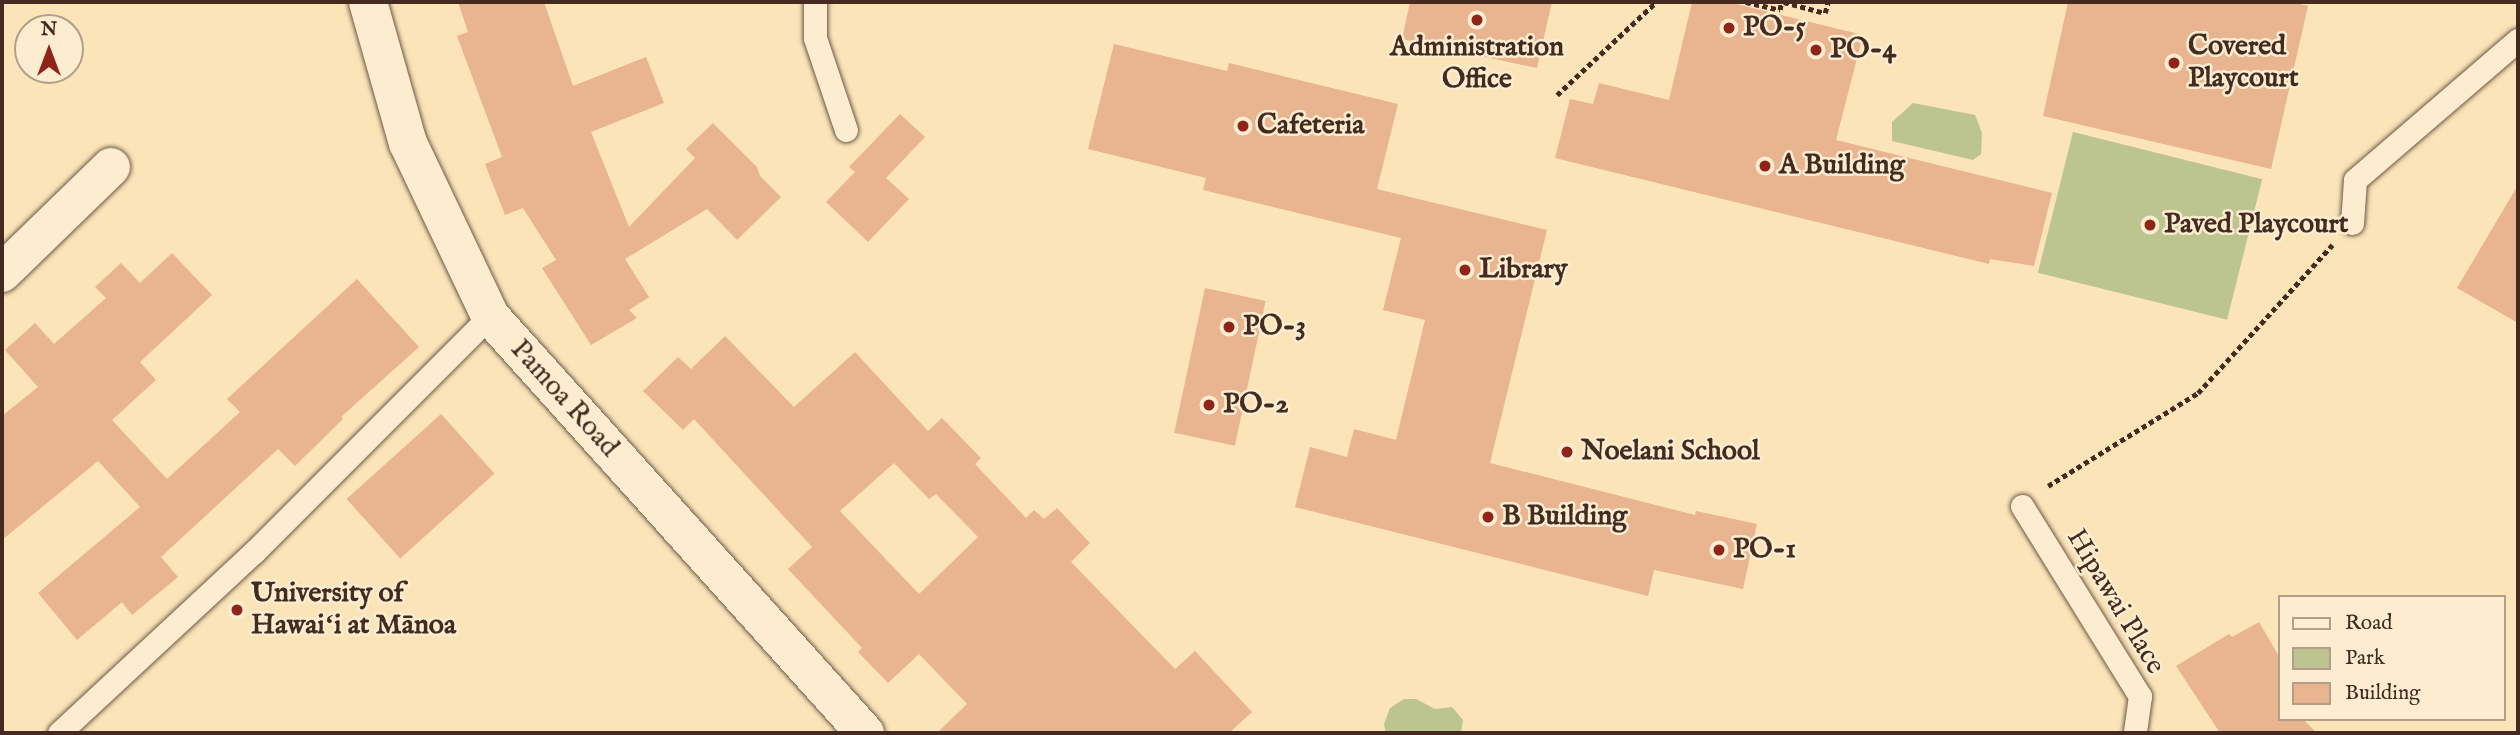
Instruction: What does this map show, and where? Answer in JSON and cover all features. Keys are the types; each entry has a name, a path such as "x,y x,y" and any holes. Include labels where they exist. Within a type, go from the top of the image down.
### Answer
{"street":[{"name":"Pamoa Road","path":"368,2 408,143 489,316 865,733"},
{"path":"2,273 111,167"}],"lane":[{"path":"815,2 815,38 846,130"},
{"path":"2351,223 2355,180 2518,40"},
{"path":"59,733 254,552 489,316"},
{"name":"Hipawai Place","path":"2022,506 2140,696 2135,733"}],"path":[{"path":"1557,95 1656,2"},
{"path":"1746,2 1780,10 1783,2 1825,13 1828,2 1825,2"},
{"path":"2022,506 2064,475 2198,393 2351,223"}],"green space":[{"path":"1913,103 1975,115 1982,133 1981,154 1973,160 1892,141 1892,122"},
{"name":"Paved Playcourt","path":"2073,132 2262,179 2227,320 2038,273"},
{"path":"1404,699 1416,699 1435,709 1452,707 1463,720 1461,733 1386,733 1384,724 1390,708"}],"building":[{"path":"458,2 544,2 573,86 646,57 664,103 591,132 629,227 695,158 686,149 713,123 757,167 760,176 781,197 737,240 707,209 625,259 649,297 629,310 637,318 591,345 542,268 556,260 523,208 505,215 485,164 502,157 457,36 468,32"},
{"name":"Administration Office","path":"1410,2 1552,2 1537,68 1402,39"},
{"name":"A Building","path":"1692,2 1728,2 1863,35 1836,140 2052,193 2034,266 1990,259 1989,264 1555,158 1570,99 1593,104 1599,83 1669,100"},
{"name":"Covered Playcourt","path":"2068,2 2291,2 2308,6 2271,169 2043,116"},
{"path":"1114,44 1227,71 1229,63 1398,104 1377,189 1547,230 1490,463 1695,515 1696,511 1757,524 1743,589 1654,570 1648,596 1295,507 1310,447 1347,457 1354,429 1396,440 1425,320 1383,310 1401,238 1203,190 1206,178 1088,149"},
{"path":"900,114 925,137 886,178 909,199 868,242 826,202 855,172 849,167"},
{"path":"2518,185 2518,323 2457,288"},
{"path":"172,253 212,295 140,362 156,380 112,420 167,479 240,412 227,399 357,279 419,347 341,417 343,419 295,466 278,449 161,557 178,577 132,615 122,602 77,640 38,593 140,507 98,461 2,540 2,416 38,387 5,350 35,323 54,344 106,298 95,287 121,263 140,283"},
{"path":"1205,288 1266,301 1235,446 1174,433"},
{"path":"725,336 794,407 855,352 928,431 942,418 981,458 975,464 1026,518 1034,510 1044,519 1057,508 1090,543 1071,562 1175,669 1195,651 1252,712 1229,733 937,733 967,704 919,654 888,683 858,652 862,648 788,569 812,547 694,419 683,430 643,391 678,357 691,369","holes":["894,463 929,499 936,494 978,537 919,594 840,511"]},
{"path":"441,414 495,473 400,558 347,499"},
{"path":"2259,622 2278,655 2278,721 2305,721 2317,733 2220,733 2176,666 2229,634 2232,637"}],"place":[{"name":"Administration Office","path":"1477,20"},
{"name":"PO-5","path":"1729,28"},
{"name":"PO-4","path":"1816,50"},
{"name":"Covered Playcourt","path":"2174,63"},
{"name":"Cafeteria","path":"1243,126"},
{"name":"A Building","path":"1765,166"},
{"name":"Paved Playcourt","path":"2150,225"},
{"name":"Library","path":"1465,270"},
{"name":"PO-3","path":"1229,327"},
{"name":"PO-2","path":"1209,405"},
{"name":"Noelani School","path":"1567,452"},
{"name":"B Building","path":"1488,517"},
{"name":"PO-1","path":"1719,550"},
{"name":"University of Hawaiʻi at Mānoa","path":"237,610"}]}
